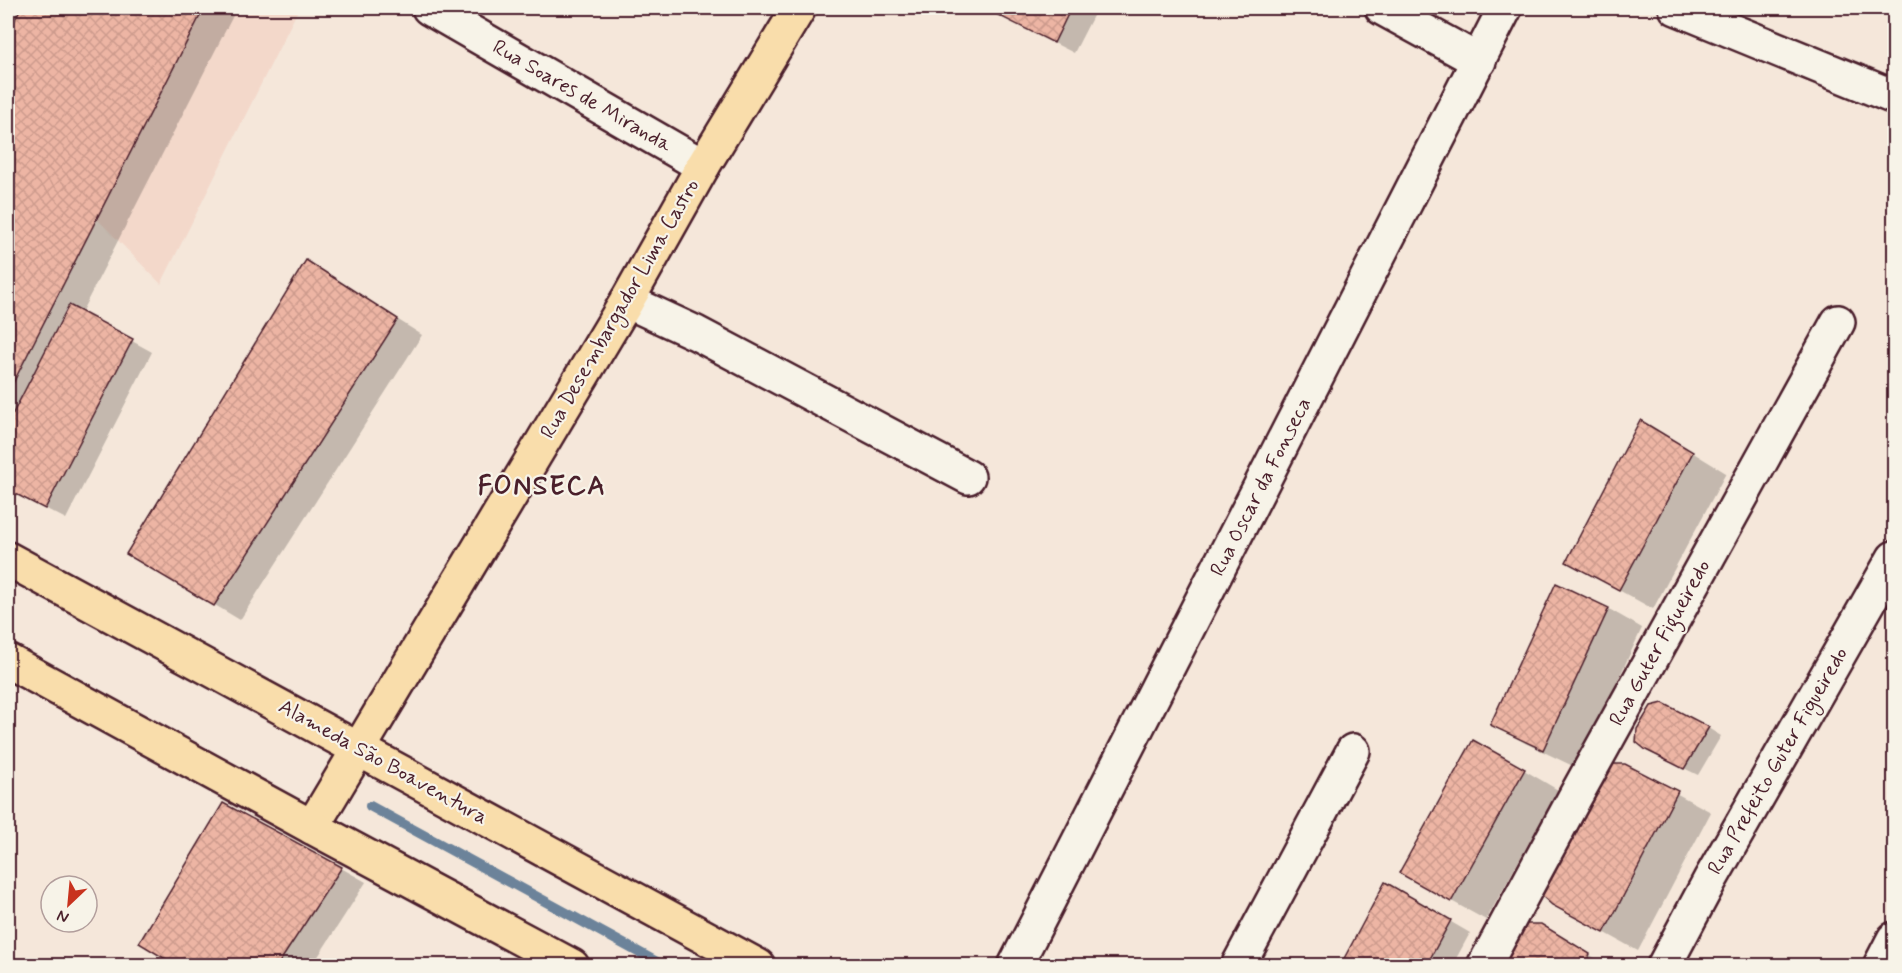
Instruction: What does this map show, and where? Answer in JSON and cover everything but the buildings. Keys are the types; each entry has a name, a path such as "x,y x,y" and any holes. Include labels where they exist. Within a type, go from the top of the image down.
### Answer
{"main road":[{"name":"Rua Desembargador Lima Castro","path":"312,827 627,301 703,166 800,8"},
{"name":"Alameda São Boaventura","path":"8,559 758,966"},
{"path":"9,666 572,966"}],"street":[{"name":"Rua Soares de Miranda","path":"429,8 703,166"},
{"path":"1382,8 1479,61"},
{"name":"Rua Oscar da Fonseca","path":"1015,966 1505,8"},
{"path":"1676,8 1894,97"},
{"path":"627,301 696,333 968,477"},
{"name":"Rua Guter Figueiredo","path":"1484,966 1586,776 1838,322"},
{"name":"Rua Prefeito Guter Figueiredo","path":"1664,966 1710,880 1894,558"},
{"path":"1238,966 1353,751"},
{"path":"1880,966 1894,939"}],"shaded area":[{"path":"21,8 299,8 161,284 97,219 8,393 8,32"}],"waterway":[{"path":"370,806 664,966"}],"district":[{"name":"FONSECA","path":"542,486"}]}
